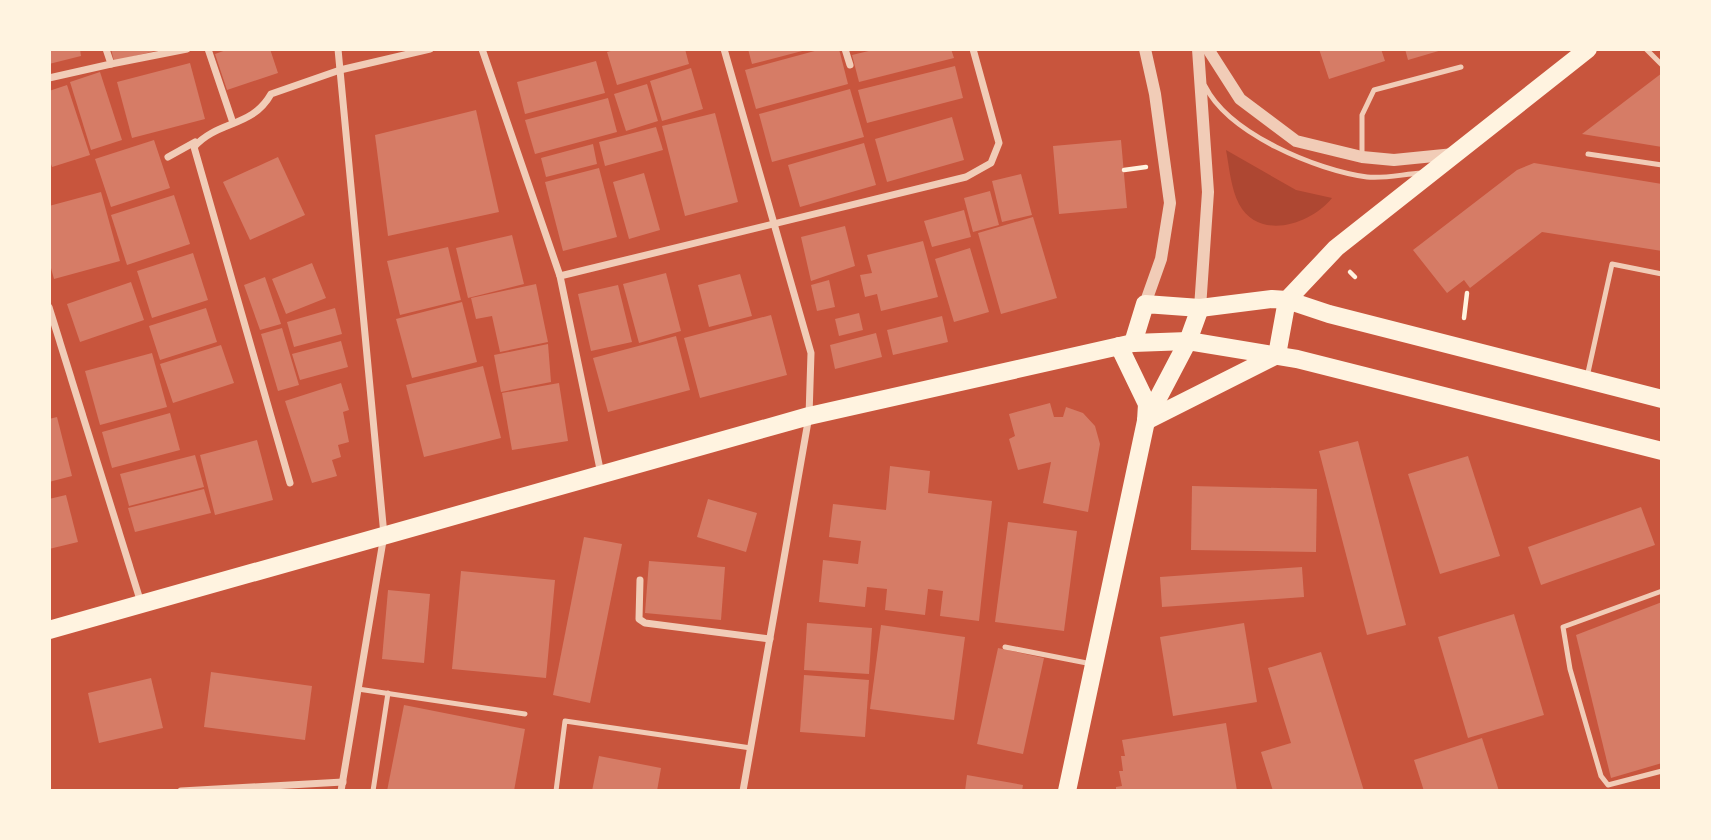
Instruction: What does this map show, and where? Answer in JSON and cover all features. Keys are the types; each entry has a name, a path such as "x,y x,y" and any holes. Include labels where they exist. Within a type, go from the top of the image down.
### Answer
{"main road":[{"path":"1277,355 1287,300 1336,248 1588,49"},
{"path":"1066,791 1146,421 1147,404 1126,344 1145,304 1200,308 1272,299 1287,300 1329,314 1662,399"},
{"path":"1146,421 1188,341 1200,308"},
{"path":"49,630 809,416 1126,344 1188,341 1277,355 1662,451"},
{"path":"1146,421 1277,355"}],"street":[{"path":"106,49 111,64"},
{"path":"49,78 187,49"},
{"path":"208,49 233,123"},
{"path":"338,49 384,536 341,791"},
{"path":"168,157 261,111 271,94 340,70 430,49"},
{"path":"482,49 560,276 601,475"},
{"path":"724,49 811,354 809,416 743,791"},
{"path":"845,49 850,65"},
{"path":"560,276 966,177 991,163 999,143 973,49"},
{"path":"1144,49 1155,94 1170,203 1161,259 1145,304"},
{"path":"1198,49 1208,192 1200,308"},
{"path":"1208,49 1240,99 1296,141 1363,157 1394,160 1455,154"},
{"path":"202,138 194,147 290,483"},
{"path":"49,307 142,604"},
{"path":"640,580 638,611 639,619 645,623 770,639"},
{"path":"181,791 342,782"}],"lane":[{"path":"1646,49 1662,65"},
{"path":"1363,157 1362,115 1374,90 1461,67"},
{"path":"1199,74 1209,94 1225,112 1266,141 1300,158 1370,177 1432,172"},
{"path":"1588,153 1662,165"},
{"path":"1587,380 1612,264 1662,274"},
{"path":"1662,591 1563,627 1570,669 1601,776 1608,785 1662,771"},
{"path":"1005,647 1093,664"},
{"path":"358,689 525,714"},
{"path":"373,791 388,693"},
{"path":"556,791 565,721 751,748"}],"path":[{"path":"1124,170 1146,167"},
{"path":"1350,272 1355,277"},
{"path":"1464,318 1467,293"}],"shaded area":[{"path":"1226,150 1296,190 1332,198 1323,208 1298,222 1271,225 1259,222 1248,215 1236,198"}],"building":[{"path":"49,49 80,49 81,56 49,64"},
{"path":"111,49 158,49 159,50 114,61"},
{"path":"229,49 270,49 278,73 227,90 215,54"},
{"path":"618,49 685,49 689,64 617,85 607,52"},
{"path":"748,49 806,49 806,50 752,64"},
{"path":"822,49 839,49 848,84 756,109 745,70"},
{"path":"877,49 951,49 954,58 859,82 852,55"},
{"path":"1319,49 1381,49 1385,61 1329,79"},
{"path":"1405,49 1442,49 1442,50 1408,60"},
{"path":"596,61 605,93 525,114 517,82"},
{"path":"190,63 205,119 132,138 117,82"},
{"path":"955,66 963,98 867,123 858,90"},
{"path":"691,68 703,109 662,121 650,81"},
{"path":"100,72 122,140 91,150 70,82"},
{"path":"1662,73 1662,147 1582,134"},
{"path":"647,84 658,121 626,131 614,94"},
{"path":"67,85 90,155 52,167 49,158 49,91"},
{"path":"850,89 864,137 772,162 759,114"},
{"path":"608,98 617,132 535,154 525,120"},
{"path":"476,110 499,212 388,236 375,135"},
{"path":"715,113 738,202 685,216 662,126"},
{"path":"952,117 964,160 887,182 875,139"},
{"path":"656,127 663,150 605,166 599,142"},
{"path":"154,140 170,188 111,207 95,159"},
{"path":"1121,140 1127,208 1059,214 1053,146"},
{"path":"864,143 876,185 800,207 788,165"},
{"path":"593,144 597,164 546,177 541,158"},
{"path":"278,157 305,215 250,240 223,182"},
{"path":"1534,163 1662,184 1662,251 1542,232 1470,288 1464,280 1447,293 1413,250 1517,170"},
{"path":"599,168 617,237 563,251 545,182"},
{"path":"644,173 660,230 629,239 613,182"},
{"path":"1021,174 1032,215 1002,222 992,181"},
{"path":"990,191 999,225 973,232 964,198"},
{"path":"101,192 120,261 54,279 49,261 49,206"},
{"path":"174,195 190,244 127,265 111,215"},
{"path":"964,210 971,237 932,247 924,221"},
{"path":"1033,217 1057,298 1001,314 978,233"},
{"path":"845,226 855,266 811,281 801,237"},
{"path":"512,235 524,284 468,298 456,248"},
{"path":"923,241 938,297 881,311 877,294 865,297 860,275 872,273 867,255"},
{"path":"448,247 461,300 400,315 387,261"},
{"path":"970,248 989,312 954,322 935,259"},
{"path":"193,253 208,300 152,318 137,271"},
{"path":"312,263 326,298 286,314 272,279"},
{"path":"666,273 681,331 639,343 623,284"},
{"path":"740,274 752,316 709,327 698,285"},
{"path":"265,277 281,324 260,330 244,285"},
{"path":"829,280 835,307 817,311 811,285"},
{"path":"131,282 144,320 80,342 67,304"},
{"path":"536,284 548,342 500,352 492,316 476,319 471,298"},
{"path":"618,285 632,342 591,351 578,294"},
{"path":"462,302 477,362 412,378 396,319"},
{"path":"206,308 217,342 160,360 149,326"},
{"path":"335,308 342,334 294,347 287,322"},
{"path":"859,313 863,330 839,336 835,319"},
{"path":"771,315 787,375 700,398 684,338"},
{"path":"942,316 948,342 893,355 887,330"},
{"path":"282,328 299,385 278,391 261,334"},
{"path":"876,333 882,357 835,369 830,345"},
{"path":"676,336 690,390 608,412 593,358"},
{"path":"341,341 348,367 300,380 292,354"},
{"path":"548,344 551,382 501,392 494,355"},
{"path":"221,345 234,383 173,403 160,364"},
{"path":"152,353 167,407 100,425 85,371"},
{"path":"483,366 501,438 424,457 406,385"},
{"path":"341,383 349,410 343,412 349,442 338,445 341,457 332,460 337,476 312,483 285,401"},
{"path":"559,383 568,441 512,450 502,393"},
{"path":"1050,403 1054,417 1063,417 1066,407 1083,413 1095,426 1100,444 1088,512 1043,503 1051,462 1018,470 1009,439 1015,436 1009,414"},
{"path":"170,413 180,450 112,468 102,432"},
{"path":"57,417 72,476 49,482 49,419"},
{"path":"257,440 273,500 215,515 200,455"},
{"path":"1358,441 1406,625 1367,635 1319,451"},
{"path":"195,455 204,487 129,506 120,474"},
{"path":"1468,456 1500,556 1440,574 1408,474"},
{"path":"890,466 930,471 928,493 992,501 979,621 940,616 943,591 928,589 925,615 885,610 887,589 867,587 865,607 819,602 823,560 858,564 861,541 829,537 833,504 886,510"},
{"path":"1192,486 1317,489 1316,552 1191,550"},
{"path":"204,489 211,513 135,532 128,508"},
{"path":"66,495 78,542 49,549 49,499"},
{"path":"708,499 757,513 746,552 697,537"},
{"path":"1641,507 1655,545 1541,585 1528,547"},
{"path":"1008,522 1077,531 1064,631 995,622"},
{"path":"584,537 622,544 590,703 553,695"},
{"path":"649,561 725,567 721,620 645,613"},
{"path":"1302,567 1304,597 1162,607 1160,577"},
{"path":"461,571 555,580 546,678 452,669"},
{"path":"388,590 430,594 424,663 382,659"},
{"path":"1662,602 1662,763 1611,778 1576,635"},
{"path":"1514,614 1544,715 1468,738 1438,637"},
{"path":"807,623 872,628 869,674 804,670"},
{"path":"1244,623 1257,702 1173,716 1160,637"},
{"path":"881,625 965,637 954,720 870,709"},
{"path":"998,648 1044,658 1023,754 977,744"},
{"path":"1321,652 1364,791 1273,791 1261,752 1291,743 1268,668"},
{"path":"211,672 312,686 305,740 204,727"},
{"path":"804,675 869,680 865,737 800,732"},
{"path":"151,678 163,728 99,743 88,693"},
{"path":"404,705 525,729 514,791 387,791"},
{"path":"1226,723 1237,791 1116,791 1116,787 1122,786 1119,771 1123,771 1121,756 1125,756 1122,740"},
{"path":"1482,738 1499,791 1424,791 1414,760"},
{"path":"599,756 661,768 657,791 592,791"},
{"path":"967,775 1023,785 1022,791 965,791"}]}
